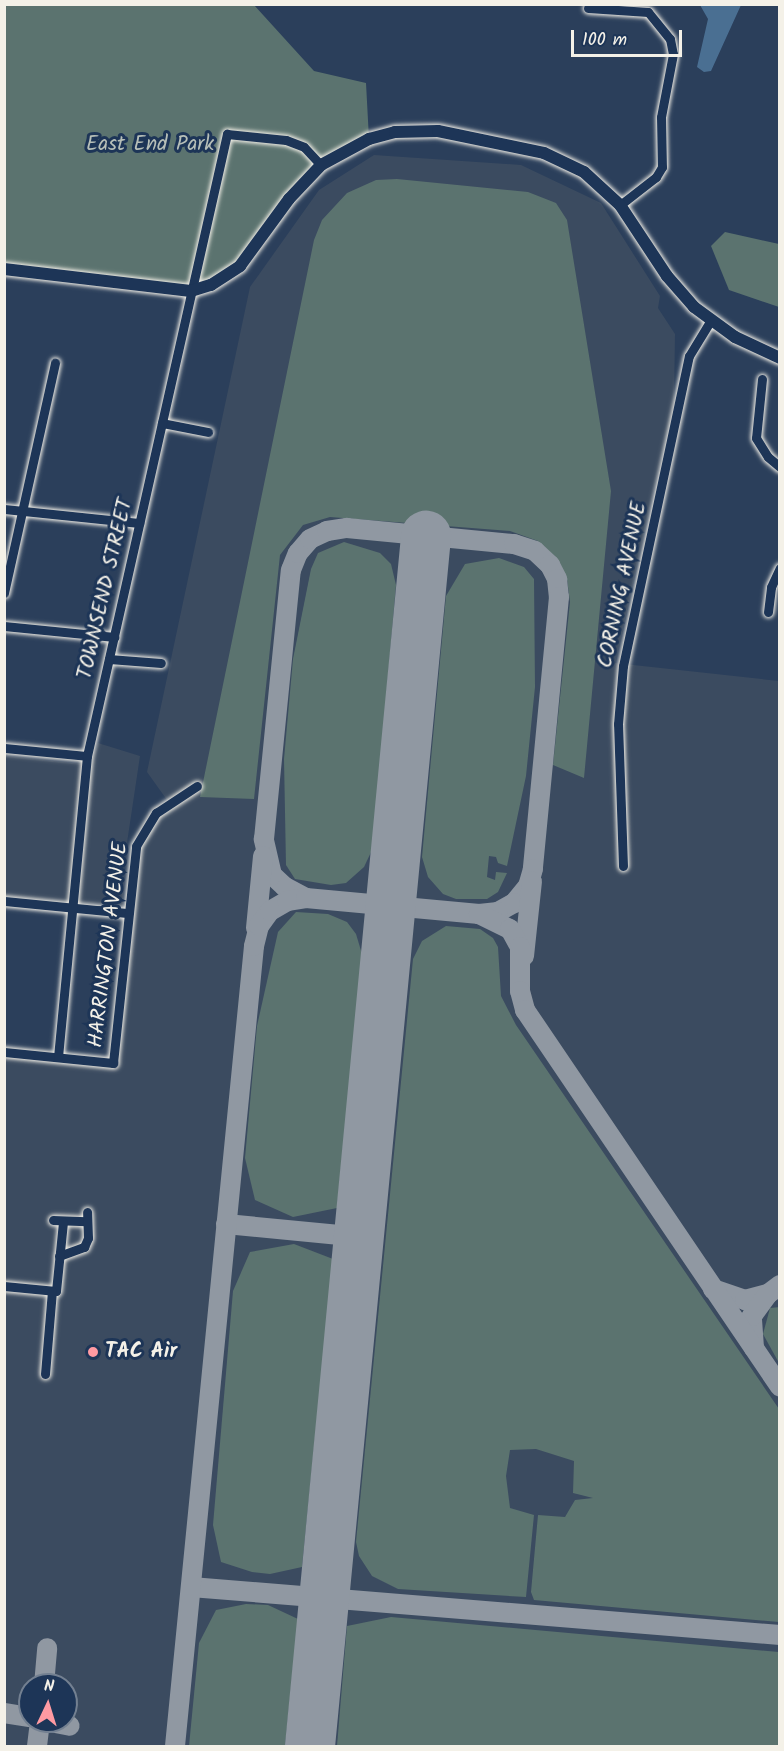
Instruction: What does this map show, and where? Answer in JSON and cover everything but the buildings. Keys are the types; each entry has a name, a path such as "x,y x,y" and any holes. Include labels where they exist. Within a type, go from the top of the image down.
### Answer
{"main road":[{"path":"4,269 191,291 211,285 240,266 289,199 321,165 369,139 395,132 438,131 524,148 564,161 601,185 620,205 678,290 711,320 735,337 780,358"}],"street":[{"path":"588,8 648,12 670,39 673,54 661,117 662,167 656,177 620,205"},
{"name":"TOWNSEND STREET","path":"58,1057 87,756 227,134 286,140 304,147 321,165"},
{"name":"CORNING AVENUE","path":"623,866 618,724 622,666 690,356 711,320"},
{"path":"4,593 55,363"},
{"path":"762,379 756,438 768,457 780,466"},
{"path":"162,423 208,432"},
{"path":"4,508 139,523"},
{"path":"768,612 771,587 780,568"},
{"path":"4,626 114,637"},
{"path":"109,658 160,663"},
{"path":"4,748 87,756"},
{"name":"HARRINGTON AVENUE","path":"58,1057 113,1062 127,913 136,846 143,830 164,806 196,786"},
{"path":"4,901 127,913"},
{"path":"4,1052 58,1057"},
{"path":"4,1286 56,1291 59,1251 58,1221 87,1216 88,1239 84,1247 59,1251"},
{"path":"45,1374 52,1291"}],"shaded area":[{"path":"700,5 741,5 711,71 704,72 697,67 708,19"},
{"path":"374,155 521,165 601,203 660,296 658,308 675,334 674,401 615,663 779,681 779,1746 5,1746 5,1057 117,1068 129,916 140,845 167,800 147,772 250,287 319,190"},
{"path":"98,743 140,756 124,863 123,906 5,896 5,756 91,765"}],"green space":[{"name":"East End Park","path":"5,5 254,5 314,71 366,83 369,139 321,165 240,266 191,291 5,268"},
{"path":"397,179 528,192 556,203 567,220 611,491 584,778 553,765 570,602 567,579 559,561 538,541 510,531 330,517 303,525 280,555 254,799 200,797 314,240 322,220 347,193 376,180"},
{"path":"725,232 779,244 779,307 729,290 711,246"},
{"path":"344,542 380,553 391,564 396,585 373,848 364,867 346,883 331,885 295,879 286,865 284,759 293,659 311,569 318,553"},
{"path":"499,558 524,567 534,579 535,687 526,776 507,866 498,863 496,857 489,856 487,877 495,880 496,872 507,873 498,892 487,899 456,899 443,894 428,877 422,857 446,596 465,564"},
{"path":"296,912 328,914 347,922 356,934 362,954 337,1208 293,1217 255,1200 245,1158 257,1026 278,932"},
{"path":"446,926 480,929 493,938 498,947 501,996 516,1025 779,1409 779,1622 534,1600 531,1592 538,1515 565,1517 575,1500 593,1498 573,1493 574,1461 536,1449 510,1450 506,1476 510,1508 534,1515 526,1597 398,1589 372,1576 359,1556 356,1542 413,959 422,941"},
{"path":"294,1244 333,1259 302,1567 270,1574 252,1572 221,1562 213,1525 233,1291 250,1252"},
{"path":"780,1307 779,1363 763,1334 770,1308"},
{"path":"246,1604 268,1605 298,1619 285,1746 189,1746 199,1643 216,1610"},
{"path":"391,1617 779,1652 779,1746 337,1746 347,1626"}],"taxiway":[{"path":"306,898 285,887 272,875 264,839 291,570 298,553 310,539 327,531 347,528 514,544 535,551 550,565 557,579 559,597 533,869 528,886 514,903 498,912 479,914"},
{"path":"256,928 263,856"},
{"path":"524,956 532,881"},
{"path":"175,1746 254,946 259,926 270,911 287,901 306,898 479,914 510,929 520,947 520,991 525,1010 780,1387"},
{"path":"226,1224 360,1237"},
{"path":"713,1289 745,1300 768,1294 780,1285"},
{"path":"754,1348 752,1316 768,1294"},
{"path":"191,1587 780,1635"},
{"path":"45,1673 47,1648"},
{"path":"4,1713 18,1715"},
{"path":"37,1746 39,1733"}],"runway":[{"path":"310,1746 426,536"}],"place":[{"name":"TAC Air","path":"93,1352"}]}
